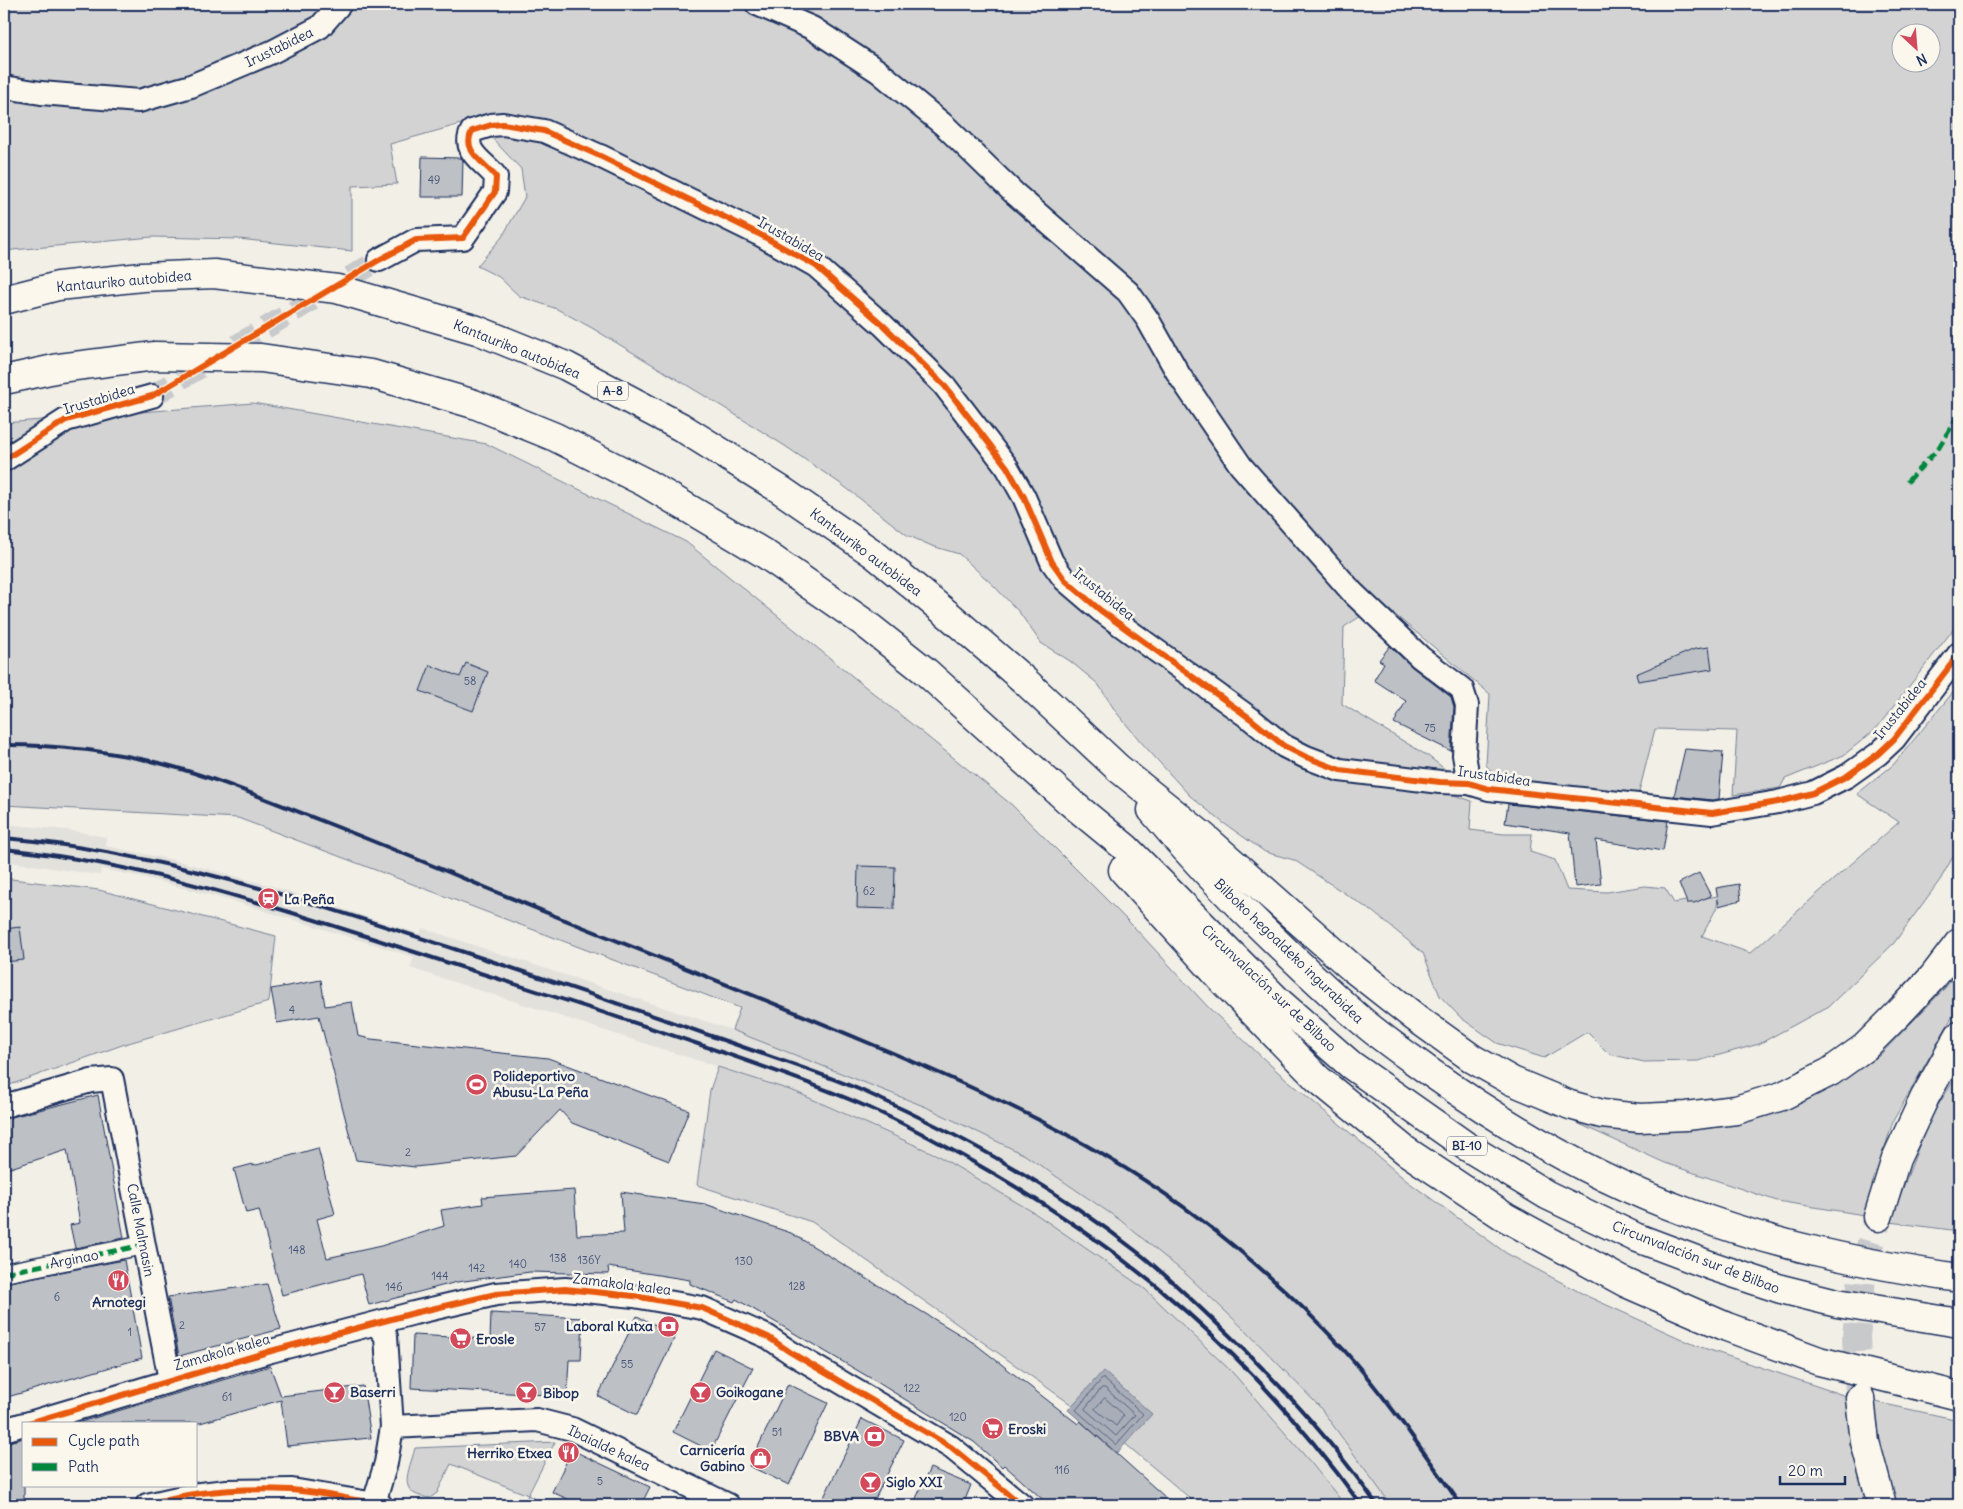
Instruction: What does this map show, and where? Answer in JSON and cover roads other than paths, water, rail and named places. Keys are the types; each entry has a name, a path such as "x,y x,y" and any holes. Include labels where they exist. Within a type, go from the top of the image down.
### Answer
{"highway":[{"name":"Kantauriko autobidea","path":"4,300 58,286 142,277 214,274 337,289 477,330 566,366 681,427 781,490 874,554 1017,675 1118,768"},
{"path":"4,380 59,368 154,356 261,358 371,374 474,404 555,437 644,482 765,554 862,622 925,671 1070,802 1113,860 1225,983 1318,1079 1406,1151 1505,1216 1626,1283 1728,1327 1819,1360 1959,1396"},
{"path":"1118,768 1204,837 1350,966 1416,1018 1473,1059 1512,1081 1570,1105 1602,1114 1640,1118 1686,1116 1736,1110 1782,1096 1830,1072 1864,1047 1906,1006 1959,943"},
{"name":"Bilboko hegoaldeko ingurabidea","path":"1118,768 1185,850 1307,972 1377,1033 1501,1121 1573,1162 1627,1188 1684,1211 1823,1254 1891,1268 1959,1278"},
{"name":"Circunvalación sur de Bilbao","path":"1070,802 1126,848 1279,1002 1351,1065 1466,1146 1547,1195 1634,1237 1781,1289 1837,1302 1959,1322"},
{"path":"1878,1217 1896,1159 1924,1097 1959,1036"},
{"path":"1891,1268 1959,1270"},
{"path":"1920,1387 1959,1391"},
{"path":"1860,1398 1865,1442 1882,1505"}],"street":[{"name":"Irustabidea","path":"4,87 41,93 139,101 191,86 272,52 320,27 340,4"},
{"name":"Irustabidea","path":"757,4 812,28 878,71 945,126 1014,193 1109,273 1128,292 1148,320 1179,375 1241,466 1353,593 1420,657 1462,689 1467,705 1464,755 1469,783"},
{"name":"Irustabidea","path":"379,260 416,240 462,238 495,192 496,177 490,168 470,150 468,139 472,131 491,125 503,124 544,131 600,156 759,234 816,266 883,325 944,385 1007,467 1024,498 1052,562 1065,580 1100,610 1251,719 1284,746 1340,770 1440,782 1469,783 1489,789 1712,813 1778,802 1813,793 1848,776 1878,754 1894,739 1959,654"},
{"name":"Irustabidea","path":"4,460 66,420 152,396"},
{"name":"Calle Malmasin","path":"4,1106 91,1081 112,1079 170,1380"},
{"name":"Arginao","path":"4,1273 144,1245"},
{"name":"Zamakola kalea","path":"32,1422 280,1348 496,1294 565,1289 634,1296 702,1308 768,1337 790,1352 951,1447 1022,1505"},
{"path":"147,1505 191,1495 227,1491 292,1490 378,1504 392,1427 386,1336 376,1324"},
{"name":"Ibaialde kalea","path":"392,1427 537,1420 572,1429 728,1505"},
{"path":"4,1430 22,1425"}],"water":[{"path":"1103,1371 1152,1414 1117,1453 1068,1410"}],"tunnel":[{"path":"152,396 379,260"},
{"path":"1859,1394 1856,1337 1862,1277 1878,1217"}],"railway":[{"path":"4,745 44,746 104,752 163,764 223,783 379,844 825,1025 952,1079 1038,1120 1080,1142 1161,1191 1200,1219 1275,1281 1327,1332 1360,1368 1405,1426 1461,1505"},
{"path":"4,838 66,845 127,856 189,870 312,903 676,1023 832,1078 935,1125 1006,1164 1075,1207 1108,1230 1176,1285 1277,1383 1319,1430 1359,1479 1377,1505"},
{"path":"4,849 121,867 236,896 292,913 698,1044 829,1091 899,1122 963,1156 1032,1197 1086,1233 1188,1313 1234,1356 1279,1403 1321,1452 1361,1505"}],"place":[{"name":"La Peña","path":"268,899"},
{"name":"Polideportivo Abusu-La Peña","path":"477,1084"},
{"name":"Arnotegi","path":"119,1280"},
{"name":"Laboral Kutxa","path":"669,1326"},
{"name":"Erosle","path":"460,1339"},
{"name":"Baserri","path":"334,1392"},
{"name":"Goikogane","path":"700,1392"},
{"name":"Bibop","path":"527,1393"},
{"name":"Eroski","path":"992,1429"},
{"name":"BBVA","path":"875,1436"},
{"name":"Herriko Etxea","path":"568,1453"},
{"name":"Carnicería Gabino","path":"761,1458"},
{"name":"Siglo XXI","path":"870,1482"}]}
